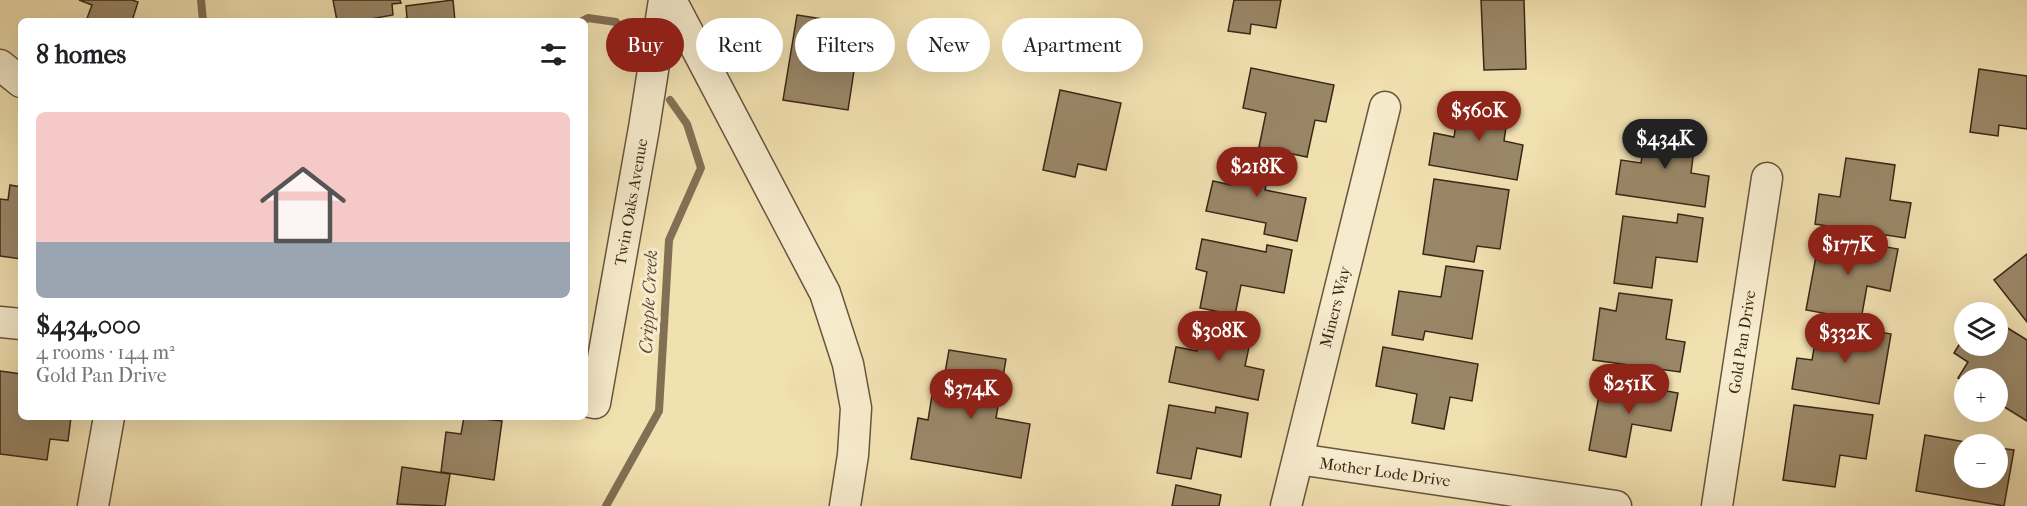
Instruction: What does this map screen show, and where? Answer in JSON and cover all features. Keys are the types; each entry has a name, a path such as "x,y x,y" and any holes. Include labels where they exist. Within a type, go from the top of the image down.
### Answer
{"street":[{"name":"Twin Oaks Avenue","path":"590,402 644,128 664,0"},
{"path":"671,0 825,293 848,364 856,408 853,455 845,506"},
{"path":"0,64 18,79"},
{"name":"Miners Way","path":"1286,506 1384,107"},
{"name":"Gold Pan Drive","path":"1717,506 1767,178"},
{"path":"0,322 18,324"},
{"path":"93,506 108,420"},
{"name":"Mother Lode Drive","path":"1298,459 1616,506"}],"building":[{"path":"79,0 138,2 133,18 87,18 92,5"},
{"path":"333,0 400,0 401,3 392,4 393,15 376,18 336,18"},
{"path":"453,0 455,18 407,18 406,6"},
{"path":"1234,0 1281,0 1276,28 1251,24 1250,34 1228,31"},
{"path":"1481,0 1524,0 1526,69 1484,70"},
{"path":"797,15 816,18 797,18"},
{"path":"795,27 795,72 854,72 848,110 783,100"},
{"path":"1251,68 1334,85 1326,122 1315,120 1307,157 1259,147 1266,113 1243,108"},
{"path":"1979,69 2027,76 2027,129 1999,125 1998,136 1970,132"},
{"path":"1060,90 1121,103 1106,170 1078,164 1075,177 1043,170"},
{"path":"1460,98 1509,106 1504,141 1523,145 1517,180 1429,165 1434,133 1454,137"},
{"path":"1646,127 1696,134 1691,173 1709,176 1705,207 1616,194 1621,160 1641,163"},
{"path":"1238,150 1272,157 1265,190 1306,198 1297,241 1264,234 1266,223 1206,211 1213,181 1231,185"},
{"path":"1846,158 1895,165 1890,200 1911,203 1905,238 1815,224 1819,194 1840,197"},
{"path":"1434,179 1509,190 1500,249 1477,246 1474,262 1423,254"},
{"path":"10,185 18,186 18,259 0,256 0,199 8,200"},
{"path":"1678,214 1703,218 1697,262 1656,257 1652,288 1614,283 1623,216 1677,223"},
{"path":"1820,235 1898,249 1890,291 1867,286 1861,320 1806,310"},
{"path":"1202,239 1266,252 1267,245 1292,250 1284,293 1241,285 1235,315 1200,308 1207,272 1196,269"},
{"path":"2027,254 2027,322 1994,280"},
{"path":"1446,266 1483,271 1472,339 1425,331 1423,340 1392,335 1399,291 1441,297"},
{"path":"1619,293 1672,300 1666,339 1685,342 1680,372 1593,360 1600,308 1616,311"},
{"path":"1203,318 1253,328 1245,366 1264,370 1258,400 1169,382 1176,347 1197,351"},
{"path":"1819,321 1891,334 1879,404 1792,389 1797,358 1812,360"},
{"path":"2008,328 2027,340 2027,421 2008,409 2008,368 1964,368 1968,362 1959,356 2008,356"},
{"path":"1383,347 1478,364 1472,401 1450,397 1444,429 1412,423 1417,394 1376,386"},
{"path":"949,350 1006,359 996,418 1030,424 1021,478 911,459 918,418 928,420 933,389 942,390"},
{"path":"0,371 18,374 18,420 71,420 68,441 50,439 47,460 0,454"},
{"path":"1602,379 1678,393 1671,431 1632,424 1626,457 1589,450"},
{"path":"1169,405 1215,413 1216,407 1248,413 1241,457 1197,448 1191,479 1157,473"},
{"path":"1794,405 1873,415 1866,459 1840,455 1835,487 1783,480"},
{"path":"463,420 502,421 494,480 441,472 446,432 461,434"},
{"path":"1925,435 1954,440 1954,488 2007,488 2004,506 1916,491"},
{"path":"2008,449 2014,450 2008,484"},
{"path":"402,467 450,474 445,506 397,504"},
{"path":"1176,485 1221,495 1219,506 1172,506"}],"waterway":[{"name":"Cripple Creek","path":"201,0 203,18"},
{"name":"Cripple Creek","path":"588,18 606,21"},
{"name":"Cripple Creek","path":"606,506 659,411 669,240 701,168 687,124 670,100"}]}
